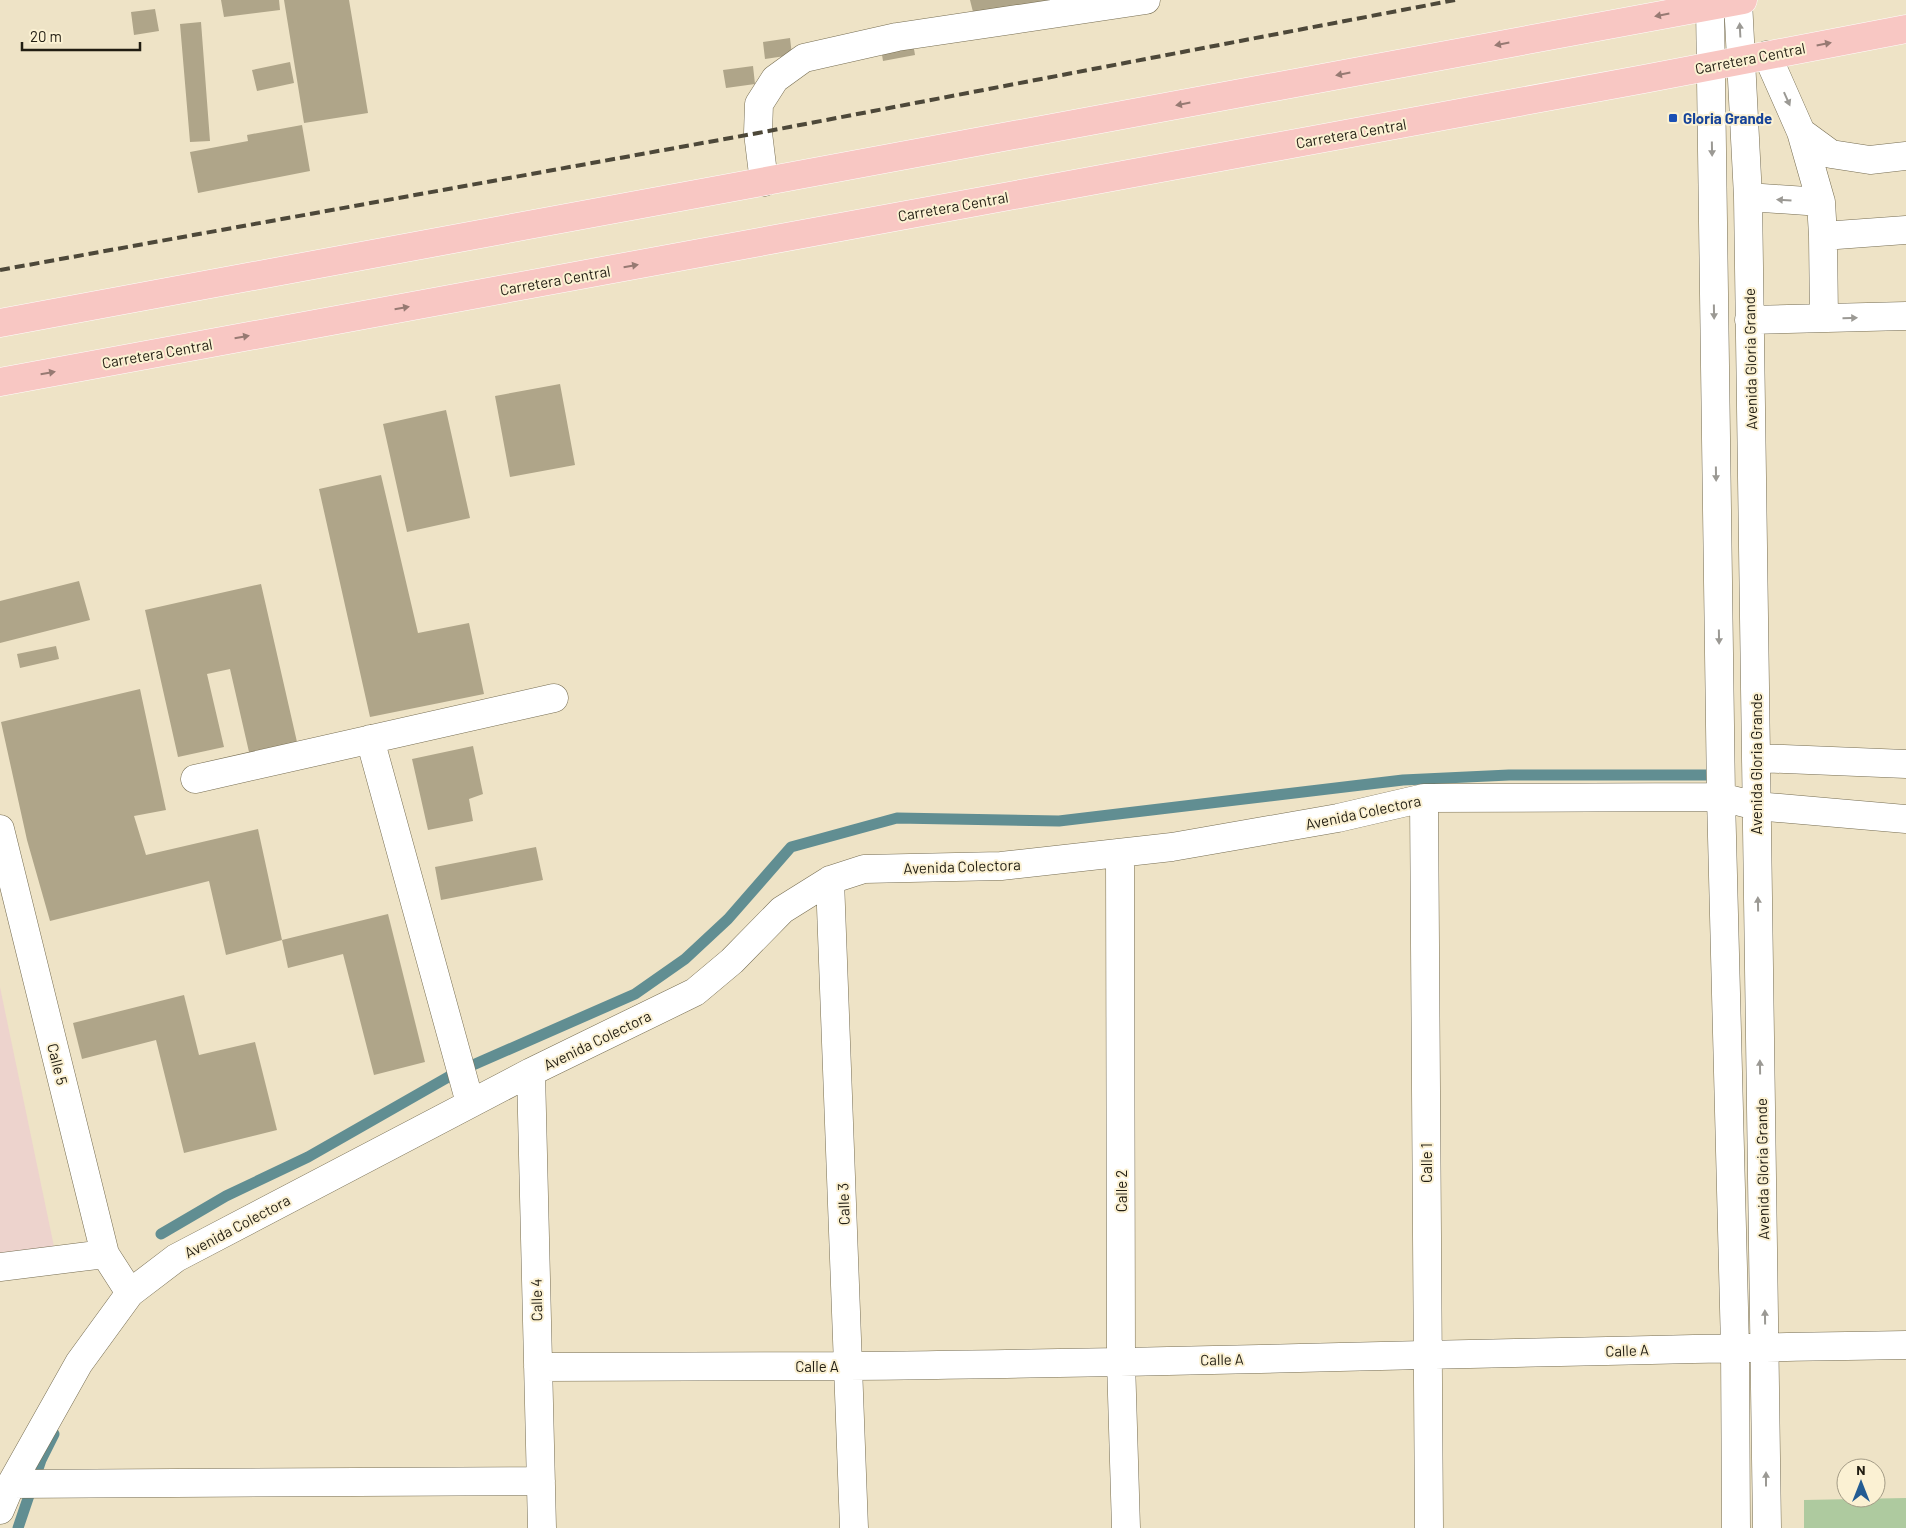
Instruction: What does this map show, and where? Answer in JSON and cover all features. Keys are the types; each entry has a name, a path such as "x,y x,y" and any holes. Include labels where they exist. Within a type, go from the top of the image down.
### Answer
{"highway":[{"path":"0,323 1741,0"},
{"name":"Carretera Central","path":"0,382 1906,29"}],"street":[{"path":"764,182 758,133 759,104 775,79 804,58 897,36 1146,0"},
{"name":"Avenida Gloria Grande","path":"1741,0 1754,57 1748,197 1749,320 1757,758 1756,806 1765,1347 1766,1528"},
{"name":"Avenida Gloria Grande","path":"1710,6 1721,797 1735,1347 1736,1528"},
{"path":"1754,57 1801,132 1820,202 1823,236 1824,318"},
{"path":"1801,132 1831,154 1870,160 1906,156"},
{"path":"1748,197 1820,202"},
{"path":"1823,236 1906,230"},
{"path":"1749,320 1906,316"},
{"path":"195,779 554,698"},
{"path":"370,739 470,1103"},
{"path":"1757,758 1906,764"},
{"name":"Avenida Colectora","path":"0,1510 11,1484 79,1363 130,1292 176,1258 530,1072 695,992 732,961 782,910 830,880 864,869 1001,866 1172,847 1338,818 1424,798 1721,797 1756,806 1906,819"},
{"name":"Calle 1","path":"1424,798 1429,1528"},
{"name":"Calle 5","path":"0,830 105,1254 130,1292"},
{"name":"Calle 2","path":"1120,853 1121,1361 1126,1528"},
{"name":"Calle 3","path":"830,880 854,1528"},
{"name":"Calle 4","path":"530,1072 542,1528"},
{"path":"0,1267 105,1254"},
{"name":"Calle A","path":"538,1367 849,1366 1906,1345"},
{"path":"11,1484 541,1481"}],"shaded area":[{"path":"0,987 57,1261 0,1263"}],"green space":[{"path":"1886,1498 1906,1498 1906,1528 1804,1528 1804,1500 1836,1499 1836,1508 1886,1508"}],"building":[{"path":"221,0 279,0 280,10 224,17"},
{"path":"284,0 349,0 368,113 304,123"},
{"path":"970,0 1069,0 975,20"},
{"path":"155,9 159,31 134,35 131,12"},
{"path":"201,22 210,141 190,142 180,24"},
{"path":"912,37 915,55 883,61 880,42"},
{"path":"790,38 792,55 765,59 763,42"},
{"path":"290,62 294,83 257,91 252,70"},
{"path":"753,66 755,84 726,88 723,70"},
{"path":"302,125 310,171 198,193 190,152 248,141 247,135"},
{"path":"560,384 575,465 510,477 495,396"},
{"path":"446,410 470,518 407,532 383,424"},
{"path":"381,475 418,633 469,623 484,694 370,717 319,489"},
{"path":"79,581 90,620 0,643 0,601"},
{"path":"261,584 297,742 249,752 230,669 207,674 224,747 178,757 145,610"},
{"path":"56,646 59,659 20,668 17,654"},
{"path":"140,689 166,810 134,816 146,855 258,829 282,940 226,955 209,881 50,921 27,840 1,722"},
{"path":"473,746 483,794 469,799 473,821 428,830 412,759"},
{"path":"536,847 543,880 441,900 435,867"},
{"path":"388,914 425,1062 374,1075 343,954 288,968 282,940"},
{"path":"184,995 199,1055 255,1042 277,1130 184,1153 156,1040 82,1059 73,1023"}],"waterway":[{"path":"161,1234 226,1196 308,1157 457,1072 635,994 685,959 728,919 791,847 897,818 1059,821 1403,780 1509,775 1710,775"},
{"path":"18,1528 41,1460 54,1434"}],"railway":[{"path":"0,270 758,133 1455,0"}],"place":[{"name":"Gloria Grande","path":"1673,118"}]}
